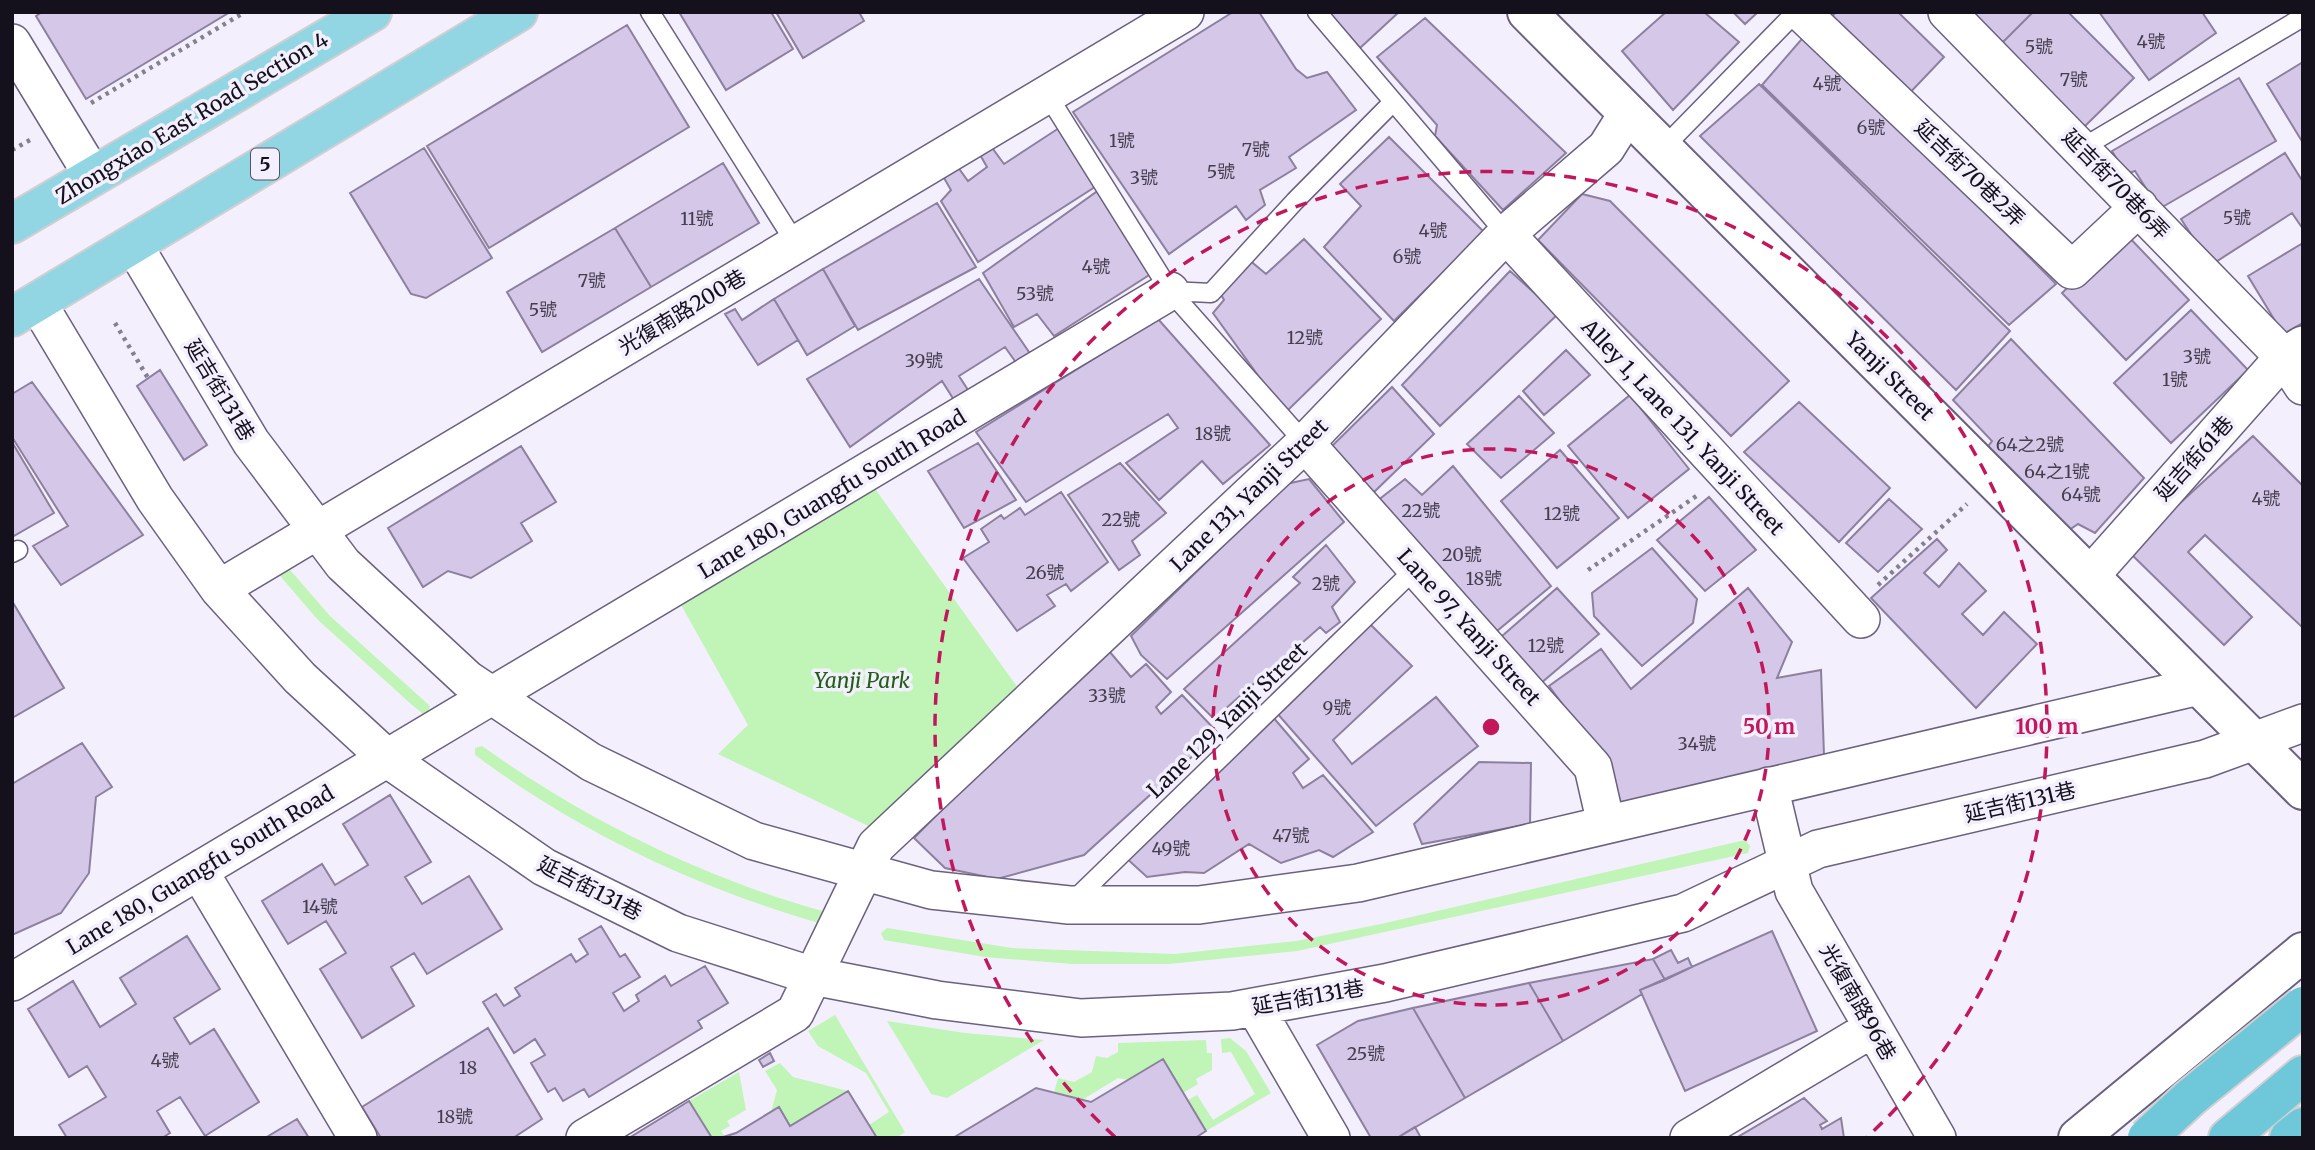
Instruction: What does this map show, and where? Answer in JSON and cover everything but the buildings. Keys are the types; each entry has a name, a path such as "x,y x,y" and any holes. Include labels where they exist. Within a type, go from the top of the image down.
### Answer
{"highway":[{"path":"2147,1138 2190,1098 2303,1006"},
{"path":"2228,1138 2303,1075"},
{"path":"2289,1138 2303,1127"}],"main road":[{"name":"Zhongxiao East Road Section 4","path":"12,225 372,12"},
{"name":"5","path":"25,309 518,12"}],"street":[{"name":"光復南路200巷","path":"317,530 1185,12"},
{"name":"Yanji Street","path":"1527,12 2303,790"},
{"name":"延吉街70巷2弄","path":"1801,12 2072,270 2139,207"},
{"name":"延吉街70巷6弄","path":"1947,12 2297,363"},
{"path":"12,43 93,176"},
{"name":"Lane 131, Yanji Street","path":"863,871 876,846 1305,443 1506,234 1606,148 1628,113"},
{"name":"Alley 1, Lane 131, Yanji Street","path":"1506,234 1856,614"},
{"name":"延吉街131巷","path":"133,244 251,442 343,564 467,678 591,762 754,841 930,890 1069,905 1199,905 1358,883 2199,686"},
{"name":"Lane 180, Guangfu South Road","path":"493,696 1170,291"},
{"name":"延吉街131巷","path":"25,309 219,589 300,678 388,758 544,867 678,933 813,976 937,1000 1081,1018 1232,1011 1385,983 1683,913 1818,849 2204,759 2253,740"},
{"name":"延吉街61巷","path":"2090,576 2297,363"},
{"name":"Lane 97, Yanji Street","path":"1305,443 1593,767 1606,824"},
{"path":"219,589 317,530"},
{"path":"388,758 493,696"},
{"path":"2253,740 2303,723"},
{"name":"Lane 180, Guangfu South Road","path":"12,982 388,758"},
{"path":"1769,786 1787,864"},
{"name":"光復南路96巷","path":"1787,864 1794,891 1937,1138"},
{"path":"199,871 358,1138"},
{"path":"585,1138 796,1013 863,871"},
{"path":"2078,1138 2167,1079 2303,952"},
{"path":"1255,1007 1331,1138"},
{"path":"1689,1138 1873,1028"}],"lane":[{"path":"650,12 796,244"},
{"path":"1317,12 1506,234"},
{"path":"1663,148 1796,12"},
{"path":"2082,148 2303,17"},
{"path":"1047,94 1170,291 1305,443"},
{"path":"1170,291 1211,293 1295,201 1394,103"},
{"name":"Lane 129, Yanji Street","path":"1069,905 1416,568"},
{"path":"2154,1138 2167,1079"}],"path":[{"path":"12,150 245,12"},
{"path":"115,323 148,377"},
{"path":"1588,570 1728,475"},
{"path":"1856,614 1995,481"}],"green space":[{"name":"Yanji Park","path":"868,479 1023,695 881,832 718,754 748,725 675,594"},
{"path":"284,563 330,616 430,706 428,711 423,714 318,620 275,570"},
{"path":"482,746 562,798 647,844 735,882 826,912 823,924 731,894 598,833 515,783 475,755 475,748"},
{"path":"1745,840 1750,846 1748,853 1297,951 1169,964 1073,964 985,957 884,940 881,933 887,928 1012,948 1175,954 1296,941"},
{"path":"835,1015 905,1132 896,1138 877,1138 869,1125 889,1112 866,1073 818,1046 808,1031"},
{"path":"887,1021 965,1033 1044,1040 947,1098 931,1094"},
{"path":"1230,1038 1246,1051 1271,1093 1206,1131 1188,1100 1197,1095 1213,1120 1255,1094 1231,1052 1222,1053 1221,1039"},
{"path":"1206,1040 1207,1053 1212,1053 1212,1070 1196,1079 1198,1084 1183,1093 1163,1059 1128,1080 1118,1078 1082,1100 1054,1093 1058,1078 1074,1082 1092,1072 1096,1056 1107,1058 1118,1052 1118,1043"},
{"path":"780,1063 793,1077 848,1091 790,1126 779,1107 771,1112 777,1090 765,1071"},
{"path":"739,1072 746,1110 727,1121 730,1126 721,1131 724,1136 712,1138 689,1101"}]}
